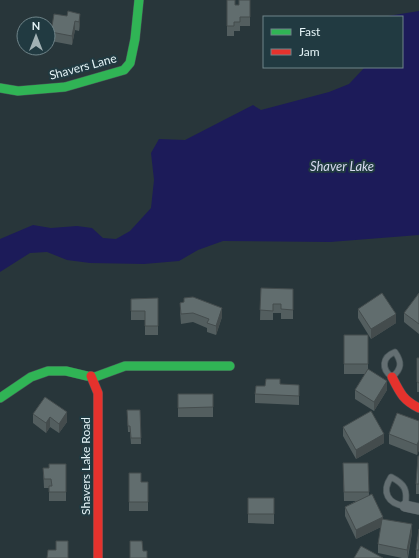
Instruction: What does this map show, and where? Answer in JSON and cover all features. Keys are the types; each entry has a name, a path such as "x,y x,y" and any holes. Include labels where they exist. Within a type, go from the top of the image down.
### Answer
{"street":[{"name":"Shavers Lane","path":"0,88 18,91 65,87 124,70 130,63 135,39 139,0"},
{"path":"0,398 31,376 48,370 65,370 91,376 100,376 116,367 125,366 230,366"},
{"name":"Shavers Lake Road","path":"91,376 98,393 98,558"},
{"path":"392,377 402,396 410,404 419,408"},
{"path":"405,506 419,509"}],"lane":[{"path":"391,477 399,481 405,488 407,497 405,506 398,505 390,500 386,492 386,484 391,477"}],"water":[{"name":"Shaver Lake","path":"419,11 419,235 330,242 223,241 198,250 179,261 144,264 90,263 67,260 47,252 30,253 0,272 0,239 33,225 51,228 77,226 92,228 103,238 116,239 130,231 151,208 154,180 151,153 159,139 185,140 253,105 261,110 329,92 349,84 364,68 403,68 403,16 388,16"}],"building":[{"path":"227,0 235,0 235,5 239,5 239,0 250,0 250,17 240,17 240,22 234,22 234,26 227,26"},
{"path":"68,11 80,14 79,22 75,21 72,36 56,33 56,16 54,16 54,14 67,16"},
{"path":"261,288 293,289 293,310 281,309 281,304 273,304 273,311 260,310"},
{"path":"382,293 396,314 371,329 358,309"},
{"path":"419,293 419,324 404,313"},
{"path":"193,297 222,308 216,326 207,323 209,319 193,313 181,314 180,303 184,302 184,298"},
{"path":"158,298 158,326 145,326 145,311 131,311 131,299"},
{"path":"344,335 368,335 368,364 344,364"},
{"path":"417,358 419,358 419,383 417,382"},
{"path":"368,369 387,381 374,402 355,390"},
{"path":"266,379 280,379 280,384 299,385 299,396 255,394 256,386 265,386"},
{"path":"178,394 213,394 213,407 178,408"},
{"path":"45,397 67,412 59,424 50,417 46,423 33,414"},
{"path":"127,410 140,410 141,438 131,438 130,426 128,426"},
{"path":"371,411 384,434 356,450 343,427"},
{"path":"397,413 419,421 419,440 417,445 389,434"},
{"path":"418,456 419,484 416,484"},
{"path":"343,463 368,463 369,492 344,492"},
{"path":"49,464 66,464 66,492 49,492 49,486 52,486 51,479 44,479 43,468 49,468"},
{"path":"129,473 141,473 141,482 148,482 148,502 129,502"},
{"path":"372,494 383,517 356,530 345,507"},
{"path":"248,498 274,498 274,514 248,514"},
{"path":"382,519 412,524 407,550 378,544"},
{"path":"419,529 419,550 416,550"},
{"path":"56,541 68,541 68,558 47,558 48,550 56,550"},
{"path":"130,541 142,541 143,551 147,551 147,558 130,558"},
{"path":"361,546 383,558 354,558"}],"traffic: fast":[{"path":"0,88 18,91 65,87 124,70 130,63 135,39 139,0"},
{"path":"0,398 31,377 48,371 66,371 95,377 125,366 230,366"}],"traffic: jam":[{"path":"91,376 98,393 98,558"},
{"path":"392,377 402,396 419,408"}]}
